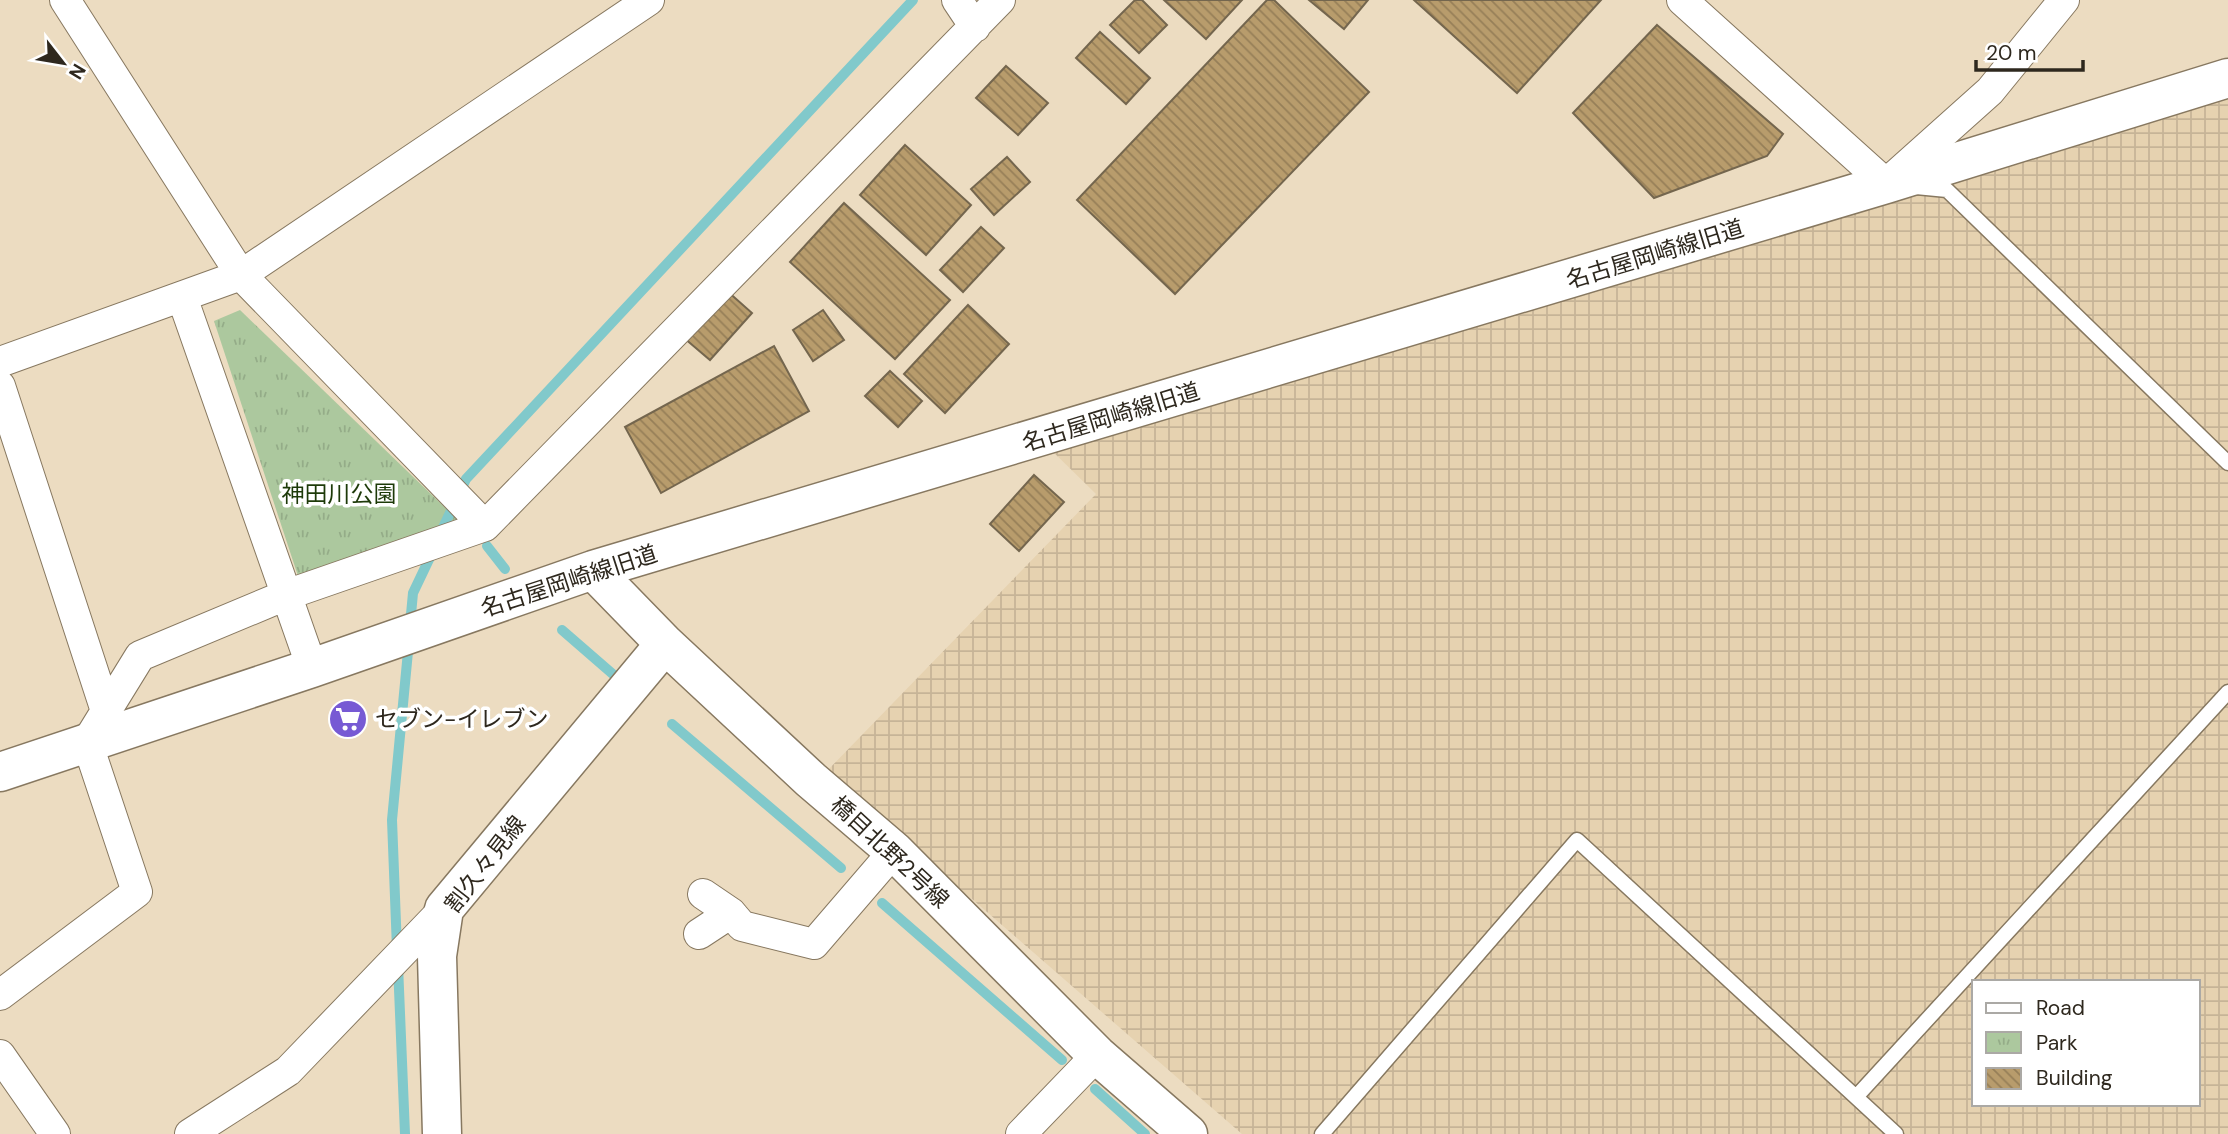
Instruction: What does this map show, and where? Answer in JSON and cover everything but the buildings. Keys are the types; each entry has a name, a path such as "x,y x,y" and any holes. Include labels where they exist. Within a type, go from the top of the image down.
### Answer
{"street":[{"path":"65,0 241,275 485,526"},
{"path":"0,362 241,275 649,0"},
{"path":"957,0 975,27"},
{"path":"96,726 140,656 286,595 485,526 1000,0"},
{"path":"1682,0 1886,184 1990,91 2064,0"},
{"name":"名古屋岡崎線旧道","path":"0,772 96,726 312,668 593,570 1886,184 2228,78"},
{"path":"182,297 312,668"},
{"path":"0,386 96,726 137,892 0,995"},
{"name":"橋目北野2号線","path":"593,570 665,644 811,780 894,851 1097,1055 1188,1134"},
{"name":"割久々見線","path":"442,1134 437,956 444,909 665,644"},
{"path":"704,894 742,926 814,944 894,851"},
{"path":"190,1134 288,1071 444,909"},
{"path":"699,934 731,914"},
{"path":"0,1055 55,1134"},
{"path":"1021,1134 1097,1055"}],"lane":[{"path":"1886,184 1947,190 2228,463"},
{"path":"1856,1097 2228,692"},
{"path":"1322,1134 1577,841 1896,1134"}],"shaded area":[{"path":"2228,90 2228,1134 1242,1134 826,772 1096,494 1043,442"}],"green space":[{"name":"神田川公園","path":"240,310 458,520 298,576 214,321"}],"waterway":[{"path":"439,536 466,479 913,0"},
{"path":"487,546 505,569"},
{"path":"410,625 413,593 433,551"},
{"path":"562,630 615,676"},
{"path":"397,949 392,820 409,641"},
{"path":"672,724 841,868"},
{"path":"882,903 1062,1060"},
{"path":"398,965 405,1134"},
{"path":"1095,1089 1145,1134"}],"place":[{"name":"セブン-イレブン","path":"348,719"}]}
